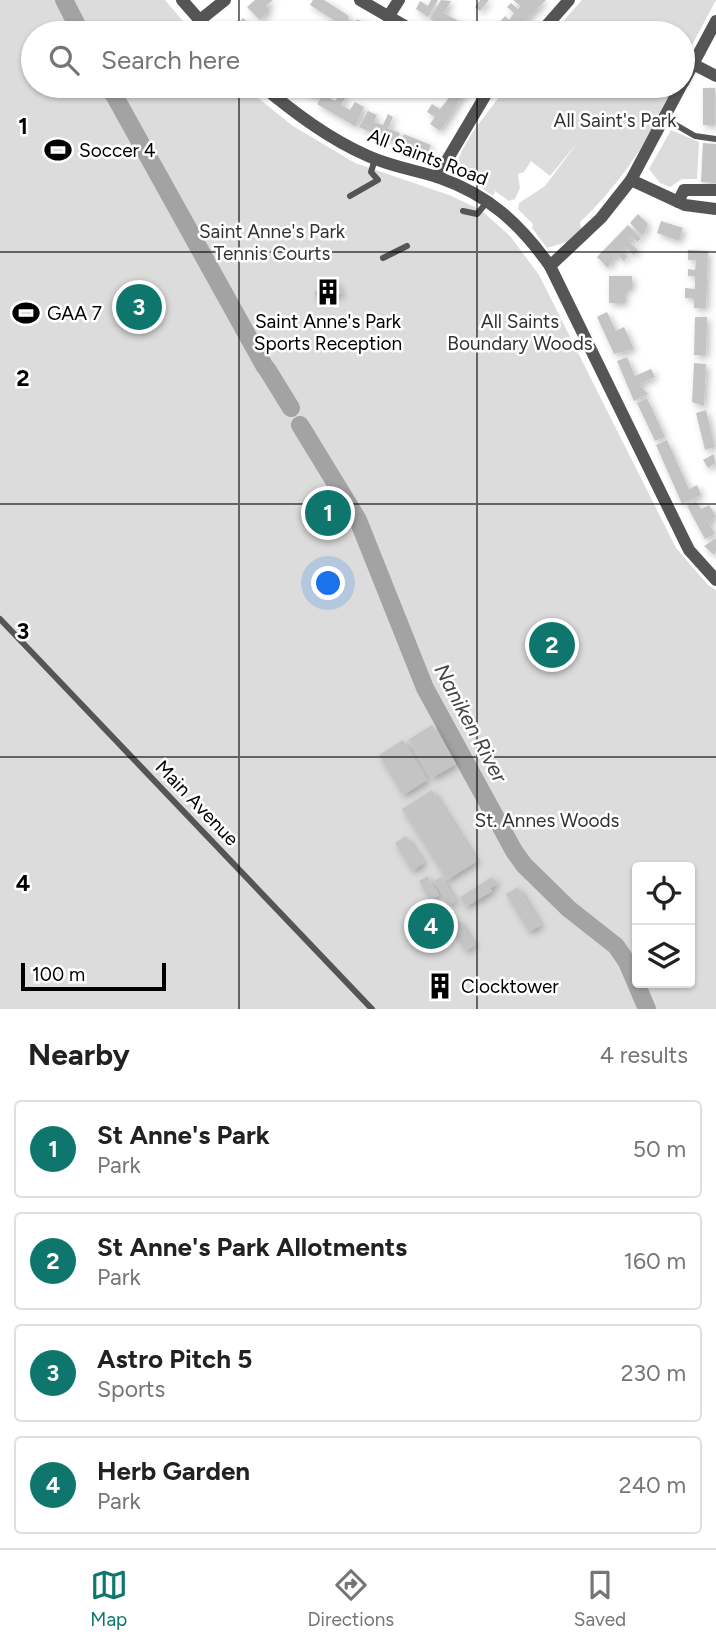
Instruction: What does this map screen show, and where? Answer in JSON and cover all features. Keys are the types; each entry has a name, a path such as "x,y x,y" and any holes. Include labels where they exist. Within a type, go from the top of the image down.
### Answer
{"street":[{"path":"182,0 200,20 225,0"},
{"path":"360,0 395,21"},
{"path":"388,17 399,0"},
{"path":"551,21 569,0"},
{"path":"695,60 716,21"},
{"path":"695,65 716,76"},
{"name":"All Saints Road","path":"278,98 318,129 375,159 437,177 488,200 522,229 550,266 673,521 701,566 716,580"},
{"path":"437,177 484,98"},
{"path":"550,266 601,218 631,180 675,98"},
{"path":"631,180 678,202 716,209"},
{"path":"678,202 684,190 716,190"}],"lane":[{"path":"664,118 695,136 716,139"},
{"path":"350,196 378,180 371,172 375,159"},
{"path":"463,211 477,214 488,200"},
{"path":"383,258 407,246"},
{"name":"Main Avenue","path":"0,619 372,1009"}],"green space":[{"path":"0,0 165,0 183,21 21,21 21,98 258,98 293,126 355,163 449,195 481,210 510,236 539,275 676,548 708,585 716,590 716,1009 0,1009"},
{"name":"All Saint's Park","path":"582,0 716,0 695,39 695,21 564,21"},
{"name":"All Saint's Park","path":"499,98 669,98 622,176 580,222 581,231 570,241 547,248 532,228 533,224 518,209 519,203 545,186 578,142 550,176 531,161 524,172 518,174 520,188 515,199 509,201 495,191 493,196 479,186 477,181 457,169 463,149"},
{"path":"671,130 699,142 697,179 682,179 670,187 660,183 649,169"}],"building":[{"path":"255,0 273,0 266,6 270,10 260,20 247,7"},
{"path":"313,0 324,0 349,16 351,21 335,21 310,5"},
{"path":"431,0 438,0 428,17 416,9 420,1 428,6"},
{"path":"441,0 451,1 444,13 458,21 434,21 430,19"},
{"path":"480,0 489,0 480,11 475,7"},
{"path":"513,0 546,0 525,21 501,21 505,16 509,20 514,13 507,7 511,3 518,9 520,6"},
{"path":"703,88 715,88 715,125 703,125"},
{"path":"321,98 335,101 337,98 345,98 341,105 350,110 355,102 364,107 356,127 317,104"},
{"path":"449,98 461,98 440,131 430,124 435,117 427,112 432,104 440,109"},
{"path":"368,111 377,115 374,122 383,125 388,114 393,117 388,128 400,133 396,143 359,127"},
{"path":"404,134 431,145 426,157 399,146"},
{"path":"703,143 716,144 716,183 701,182"},
{"path":"638,214 648,224 643,236 630,223"},
{"path":"661,221 683,228 679,241 657,233"},
{"path":"628,225 641,238 638,242 632,237 628,241 638,250 634,255 624,246 621,249 628,256 624,261 616,254 608,268 597,257"},
{"path":"688,250 708,251 706,308 694,308 694,298 685,298 685,288 695,289 695,276 688,276 688,269 695,270 696,260 688,260"},
{"path":"609,276 632,276 632,289 625,289 625,303 609,303"},
{"name":"Saint Anne's Park Sports Reception","path":"335,281 342,293 321,304 314,292"},
{"path":"607,312 616,331 624,327 634,349 614,354 597,317"},
{"path":"695,317 707,317 706,355 694,355"},
{"path":"627,357 635,376 651,369 655,377 639,384 648,394 634,401 617,361"},
{"path":"694,363 706,364 704,406 692,402"},
{"path":"647,398 665,437 655,441 637,403"},
{"path":"706,410 715,447 705,450 696,413"},
{"path":"667,440 689,489 697,485 701,495 682,504 656,445"},
{"path":"714,454 716,467 714,464 708,468 703,460"},
{"path":"696,501 701,509 709,505 716,516 709,523 715,534 705,539 687,506"},
{"path":"716,538 716,551 714,555 704,546"},
{"path":"432,725 456,764 432,778 408,740"},
{"path":"403,740 427,780 403,795 379,755"},
{"path":"432,790 477,861 447,880 402,809"},
{"path":"406,836 424,863 412,871 395,843"},
{"path":"427,876 439,895 430,900 419,881"},
{"path":"441,877 456,901 449,905 434,881"},
{"path":"492,877 497,884 490,888 492,891 466,907 460,897"},
{"path":"518,887 541,925 529,932 506,894"},
{"path":"459,920 475,945 466,951 449,926"}],"waterway":[{"path":"64,0 75,21"},
{"path":"116,98 265,367"},
{"path":"267,369 291,408"},
{"name":"Naniken River","path":"300,425 358,520 425,688 514,851 524,865 569,909 616,946 627,962 647,1009"}],"place":[{"name":"Soccer 4","path":"58,150"},
{"name":"Saint Anne's Park Sports Reception","path":"328,292"},
{"name":"Astro Pitch 5","path":"139,307"},
{"name":"GAA 7","path":"26,313"},
{"name":"St Anne's Park","path":"328,513"},
{"name":"St Anne's Park Allotments","path":"552,645"},
{"name":"Herb Garden","path":"431,926"},
{"name":"Clocktower","path":"440,986"}],"park label":[{"name":"Saint Anne's Park Tennis Courts","path":"272,242"},
{"name":"All Saints Boundary Woods","path":"520,332"},
{"name":"St. Annes Woods","path":"547,820"}]}
